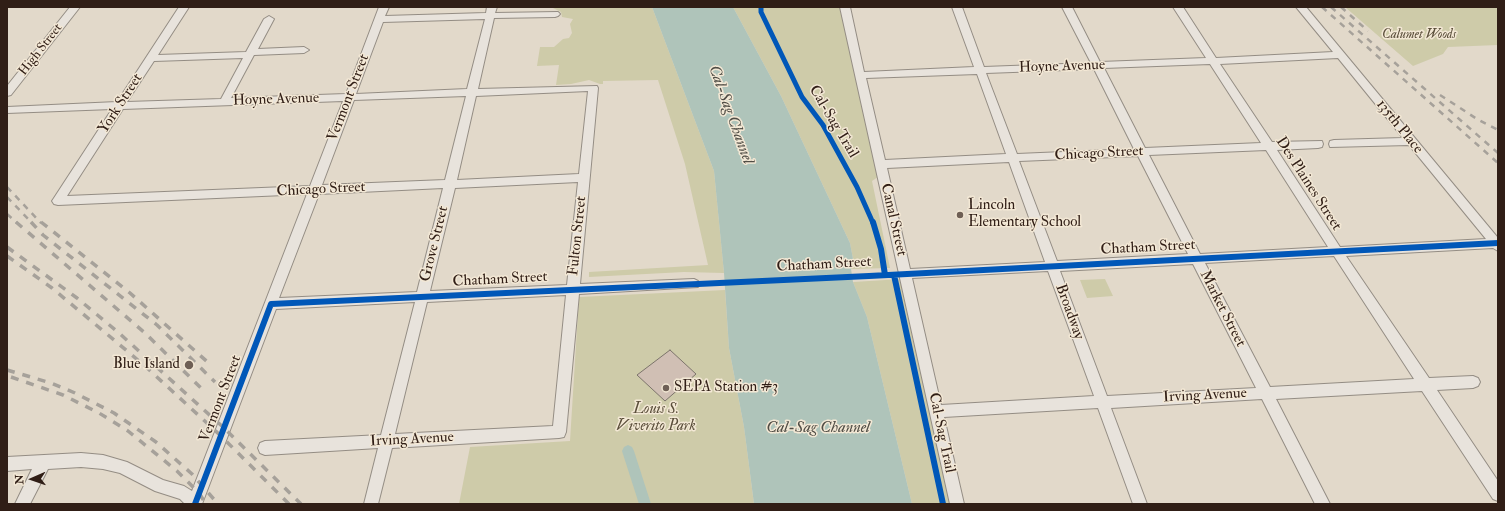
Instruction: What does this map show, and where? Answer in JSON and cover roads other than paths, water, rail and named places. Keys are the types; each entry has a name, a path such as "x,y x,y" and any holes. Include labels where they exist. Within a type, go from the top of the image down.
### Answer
{"street":[{"name":"High Street","path":"7,94 75,7"},
{"name":"York Street","path":"58,201 184,7"},
{"name":"Vermont Street","path":"195,504 384,7"},
{"name":"Canal Street","path":"845,7 957,504"},
{"name":"Broadway","path":"957,7 1140,504"},
{"name":"Market Street","path":"1067,7 1099,66 1196,259 1323,504"},
{"name":"Des Plaines Street","path":"1178,7 1498,494"},
{"name":"135th Place","path":"1301,7 1497,244"},
{"path":"379,19 491,12 555,14"},
{"name":"Grove Street","path":"371,504 491,12"},
{"path":"224,102 269,19"},
{"path":"151,58 304,50"},
{"name":"Hoyne Avenue","path":"860,76 1341,55"},
{"name":"Hoyne Avenue","path":"7,110 593,88"},
{"name":"Fulton Street","path":"559,432 593,88"},
{"path":"1334,144 1411,140"},
{"name":"Chicago Street","path":"880,164 1318,144"},
{"name":"Chicago Street","path":"58,201 584,178"},
{"name":"Chatham Street","path":"905,274 1497,244"},
{"name":"Chatham Street","path":"271,304 694,284"},
{"name":"Irving Avenue","path":"936,412 1473,382"},
{"name":"Irving Avenue","path":"265,448 559,432"},
{"path":"7,464 81,460 103,462 122,467 160,486 184,493 195,504"},
{"path":"22,504 43,463"}],"water":[{"name":"Cal-Sag Channel","path":"652,7 733,7 781,96 850,243 853,259 851,269 853,282 867,317 912,504 754,504 744,427 729,348 724,273 714,171"}],"waterway":[{"path":"628,451 645,504"}],"railway":[{"path":"1322,7 1498,163"},
{"path":"1331,7 1498,153"},
{"path":"1341,7 1368,31"},
{"path":"1440,95 1477,119 1498,130"},
{"path":"7,187 41,223"},
{"path":"7,197 32,223"},
{"path":"7,214 17,223"},
{"path":"16,222 145,333 203,390"},
{"path":"31,222 43,235 157,325 215,382"},
{"path":"41,222 130,293 212,366"},
{"path":"7,247 77,298 119,333 224,428 301,504"},
{"path":"7,256 52,288 145,366 221,436 289,504"},
{"path":"7,370 51,383 75,393 114,413 156,442 192,474 218,504"},
{"path":"11,377 63,395 99,413 128,431 177,471 199,493 206,504"}],"place":[{"name":"Lincoln Elementary School","path":"960,215"},
{"name":"Blue Island","path":"189,365"},
{"name":"SEPA Station #3","path":"666,388"}],"park label":[{"name":"Calumet Woods","path":"1419,35"},
{"name":"Louis S. Viverito Park","path":"656,418"}]}
